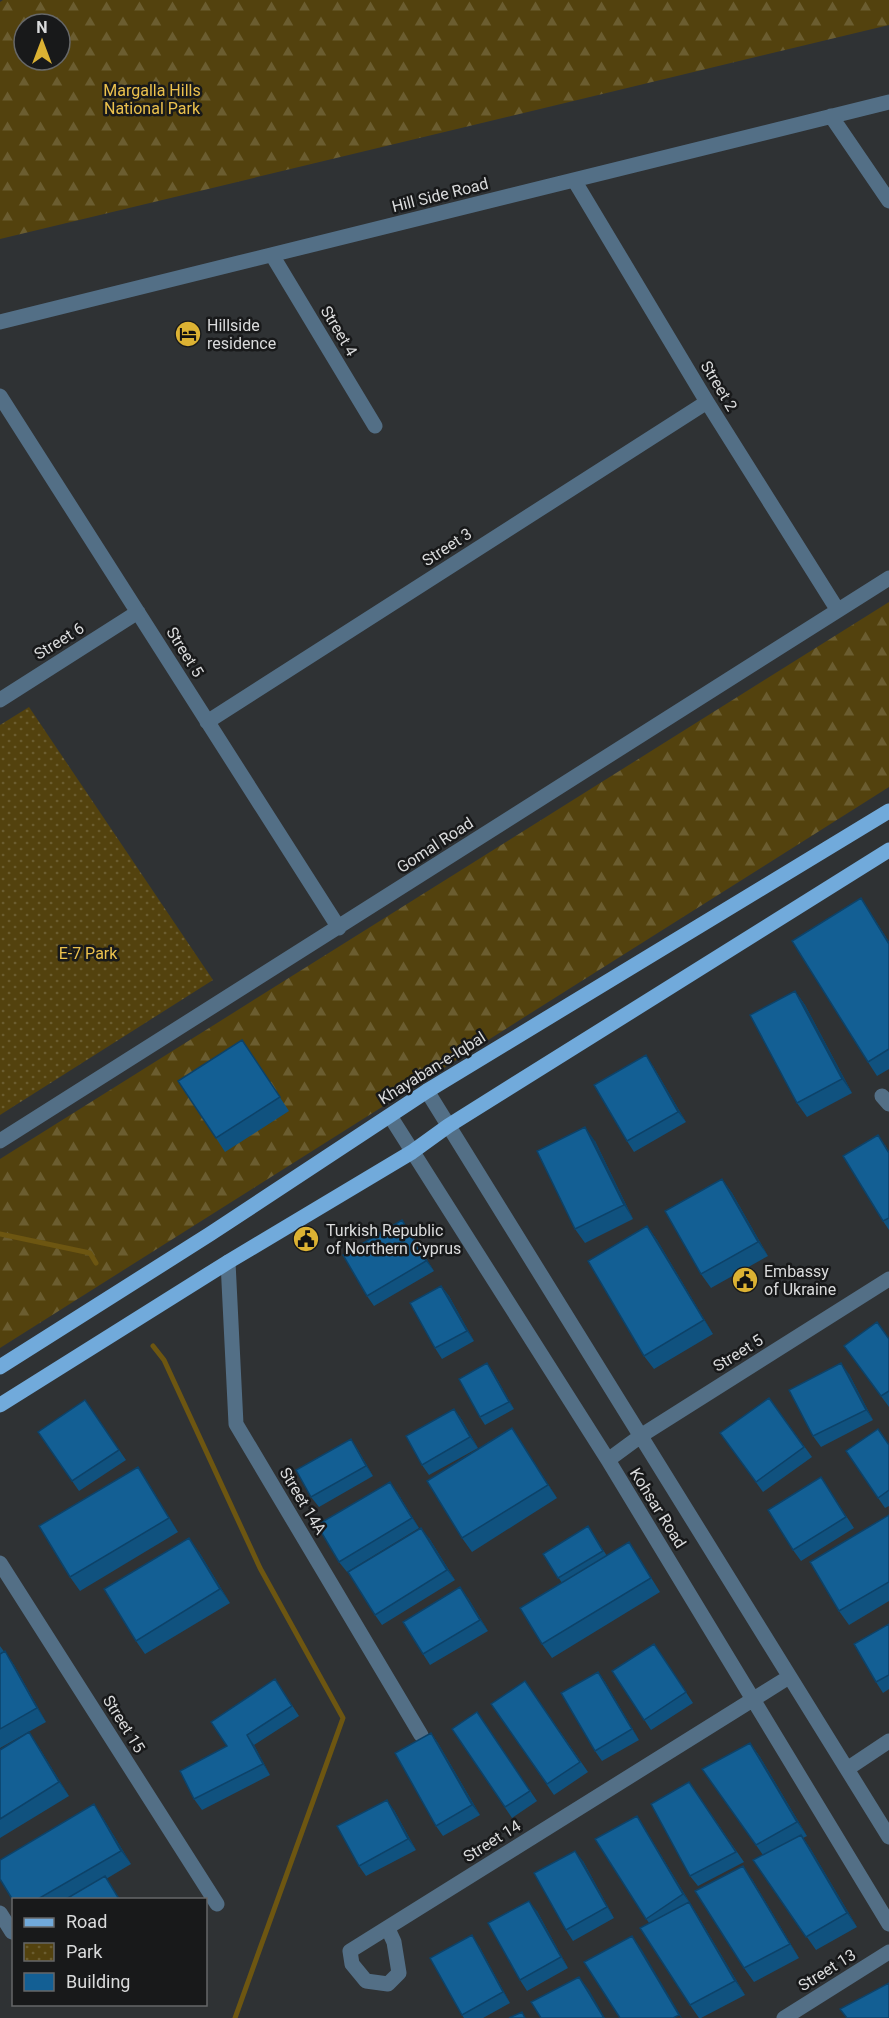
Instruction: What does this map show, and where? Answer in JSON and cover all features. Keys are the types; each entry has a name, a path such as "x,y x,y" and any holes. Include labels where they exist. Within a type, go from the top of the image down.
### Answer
{"main road":[{"name":"Khayaban-e-Iqbal","path":"0,1367 210,1234 427,1091 889,811"},
{"path":"0,1405 228,1262 412,1152 448,1126 889,850"}],"street":[{"name":"Hill Side Road","path":"0,322 889,102"},
{"path":"831,116 889,201"},
{"name":"Street 2","path":"574,180 707,402 837,609"},
{"name":"Street 4","path":"272,255 375,426"},
{"name":"Street 5","path":"0,396 339,928"},
{"name":"Street 3","path":"207,722 707,402"},
{"name":"Gomal Road","path":"0,1141 889,578"},
{"name":"Street 6","path":"0,700 138,612"},
{"name":"Kohsar Road","path":"427,1091 889,1837"},
{"name":"Kohsar Road","path":"390,1116 608,1460 889,1924"},
{"name":"Street 14A","path":"228,1262 236,1424 421,1735"},
{"name":"Street 5","path":"608,1460 642,1435 889,1279"},
{"name":"Street 15","path":"0,1563 217,1904"},
{"path":"754,1699 789,1677"},
{"name":"Street 14","path":"388,1929 394,1942 399,1972 388,1984 366,1982 352,1964 350,1951 754,1699"},
{"path":"847,1768 889,1741"},
{"path":"0,1913 12,1932"},
{"name":"Street 13","path":"784,2018 889,1953"}],"green space":[{"name":"Margalla Hills National Park","path":"3,0 889,0 889,25 0,239 0,2"},
{"path":"889,602 889,787 0,1348 0,1159"},
{"name":"E-7 Park","path":"29,707 213,980 0,1115 0,725"}],"building":[{"path":"861,898 889,944 889,1049 868,1062 792,941"},
{"path":"795,991 842,1079 797,1103 750,1015"},
{"path":"242,1040 280,1097 216,1138 178,1081"},
{"path":"646,1055 678,1112 627,1141 594,1085"},
{"path":"585,1127 624,1205 575,1229 537,1151"},
{"path":"878,1135 889,1153 889,1218 883,1221 843,1156"},
{"path":"722,1179 758,1242 701,1274 665,1211"},
{"path":"402,1220 426,1261 367,1296 343,1255"},
{"path":"647,1226 704,1320 644,1356 588,1261"},
{"path":"441,1286 467,1331 435,1348 410,1303"},
{"path":"877,1322 889,1339 889,1391 881,1396 844,1346"},
{"path":"487,1363 509,1402 480,1417 459,1379"},
{"path":"841,1363 866,1410 813,1436 789,1390"},
{"path":"769,1398 804,1447 756,1482 720,1433"},
{"path":"85,1400 119,1450 72,1481 38,1432"},
{"path":"454,1409 470,1437 422,1465 406,1436"},
{"path":"512,1428 548,1485 462,1538 427,1481"},
{"path":"878,1429 889,1445 889,1490 878,1498 846,1451"},
{"path":"351,1439 366,1466 311,1497 296,1470"},
{"path":"138,1467 169,1518 70,1577 39,1526"},
{"path":"821,1477 846,1517 793,1550 768,1510"},
{"path":"390,1482 412,1518 339,1562 317,1525"},
{"path":"889,1515 889,1582 839,1611 810,1562"},
{"path":"588,1526 603,1551 558,1578 543,1554"},
{"path":"421,1528 447,1570 375,1615 348,1572"},
{"path":"189,1538 220,1589 136,1641 104,1589"},
{"path":"629,1542 651,1578 542,1644 520,1608"},
{"path":"460,1587 480,1620 423,1654 403,1622"},
{"path":"889,1624 889,1675 876,1682 854,1644"},
{"path":"654,1644 686,1692 644,1720 612,1671"},
{"path":"5,1651 37,1708 0,1729 0,1654"},
{"path":"598,1672 632,1729 595,1751 561,1693"},
{"path":"275,1679 292,1706 247,1735 263,1764 194,1799 180,1771 227,1746 211,1722"},
{"path":"525,1681 580,1762 547,1784 491,1704"},
{"path":"477,1712 530,1791 505,1807 452,1729"},
{"path":"29,1732 59,1782 0,1819 0,1750"},
{"path":"431,1733 472,1805 436,1826 395,1753"},
{"path":"750,1743 797,1822 756,1845 702,1769"},
{"path":"689,1782 736,1852 690,1876 651,1804"},
{"path":"387,1800 408,1839 359,1866 337,1826"},
{"path":"94,1804 121,1851 40,1898 12,1899 0,1879 0,1860"},
{"path":"637,1816 683,1894 646,1919 595,1839"},
{"path":"801,1835 847,1913 806,1937 753,1860"},
{"path":"575,1851 607,1907 566,1930 534,1873"},
{"path":"743,1866 790,1944 744,1968 695,1891"},
{"path":"105,1876 118,1898 68,1898"},
{"path":"529,1901 561,1957 520,1980 488,1923"},
{"path":"689,1902 735,1981 690,2005 640,1928"},
{"path":"472,1935 503,1992 462,2015 430,1958"},
{"path":"632,1936 679,2015 673,2018 620,2018 584,1962"},
{"path":"579,1977 604,2018 541,2018 531,2002"},
{"path":"889,1983 889,2018 847,2018 840,2009"},
{"path":"522,2012 525,2018 509,2018"}],"waterway":[{"path":"0,1234 90,1253 96,1263"},
{"path":"153,1346 164,1360 260,1568 343,1718 235,2018"}],"place":[{"name":"Hillside residence","path":"188,334"},
{"name":"Turkish Republic of Northern Cyprus","path":"306,1239"},
{"name":"Embassy of Ukraine","path":"745,1280"}]}
